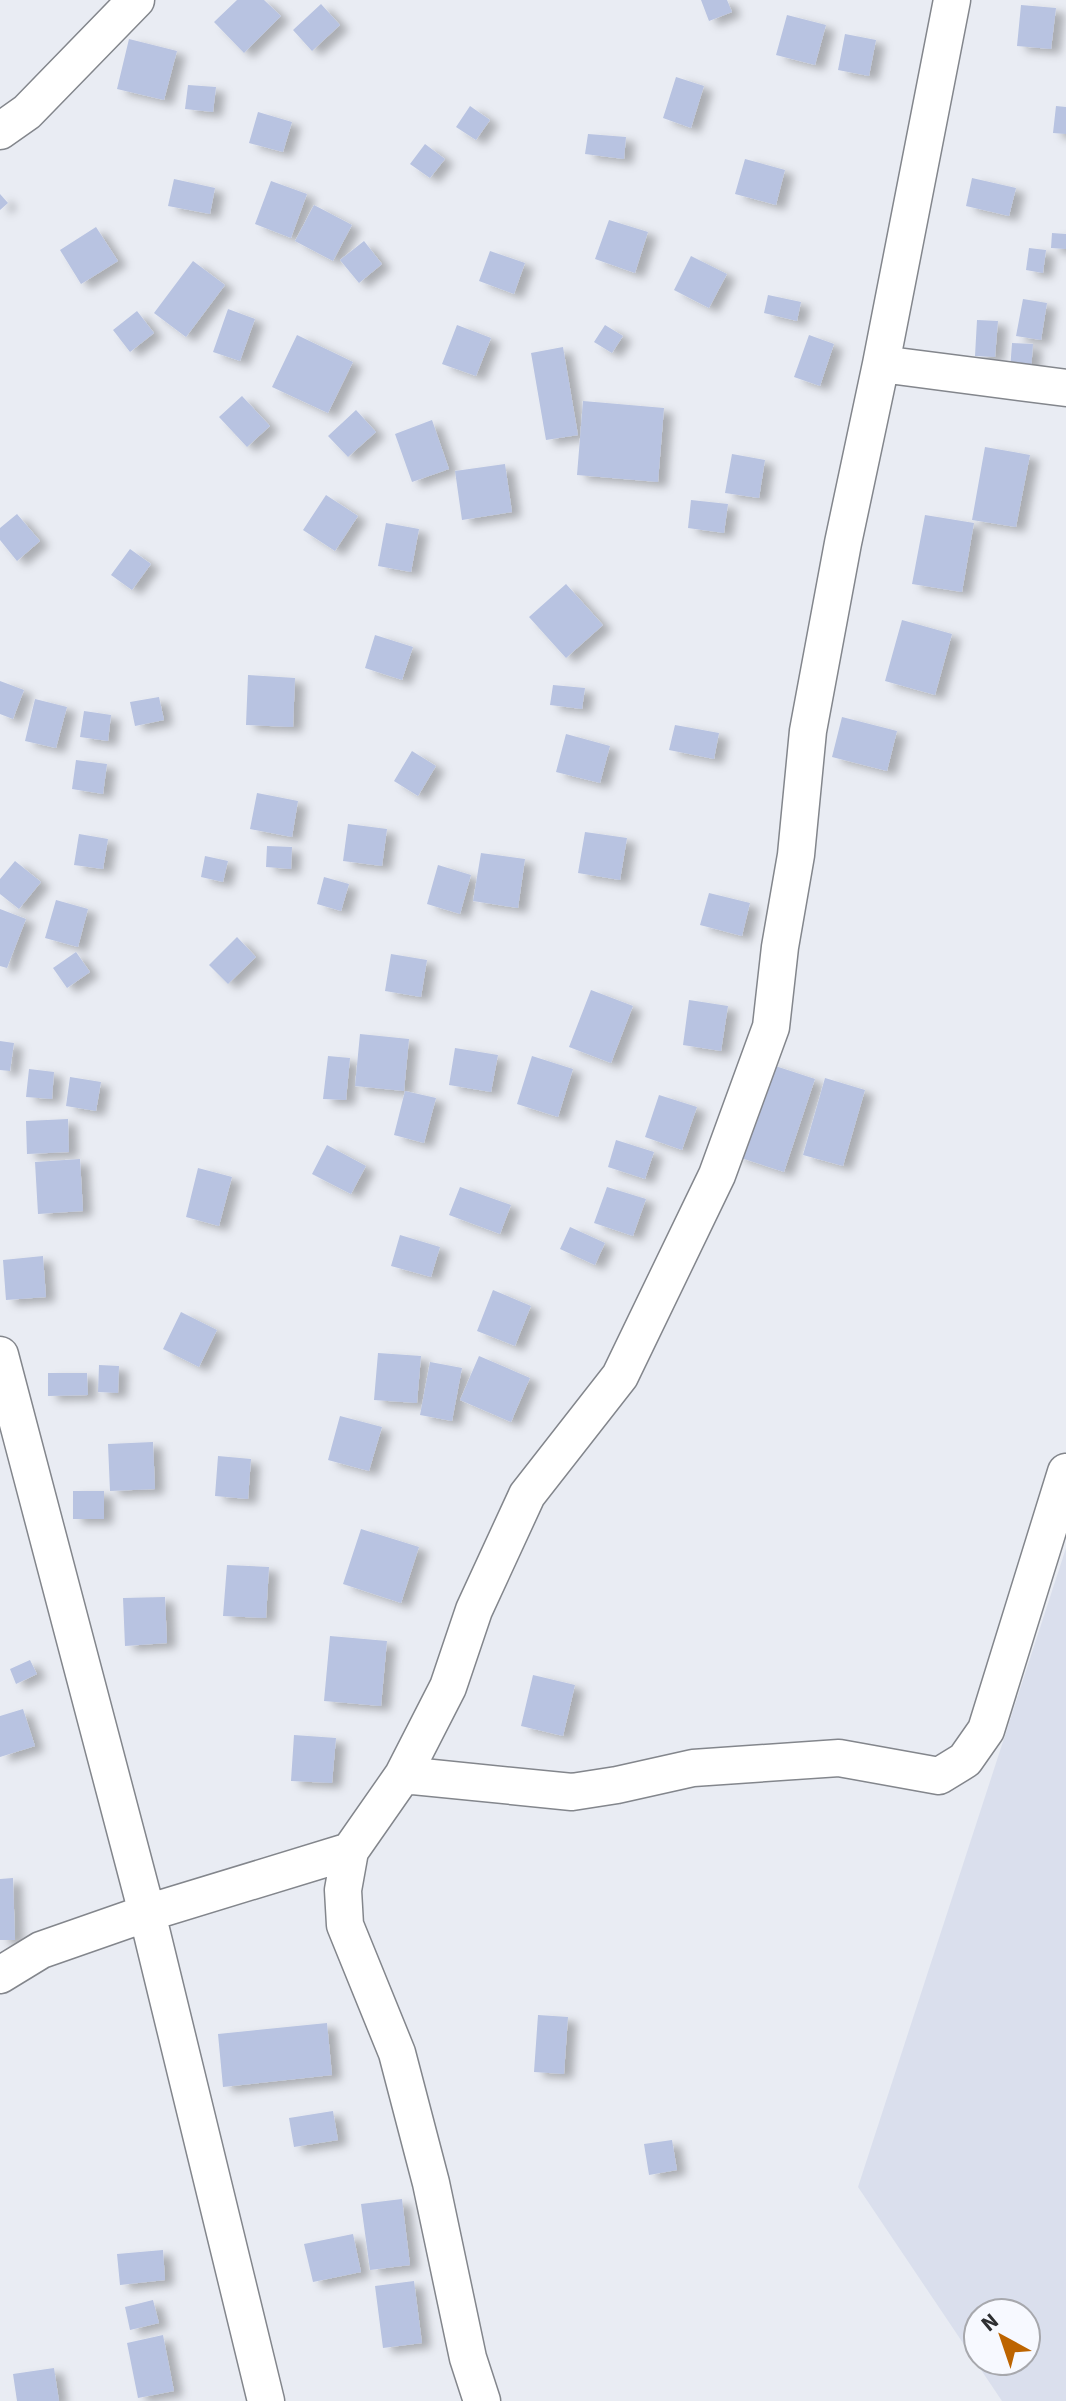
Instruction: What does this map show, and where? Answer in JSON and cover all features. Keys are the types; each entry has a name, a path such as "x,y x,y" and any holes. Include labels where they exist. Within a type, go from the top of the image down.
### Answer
{"street":[{"path":"0,131 27,112 136,0"},
{"path":"482,2401 468,2358 431,2183 397,2053 345,1925 343,1890 350,1851 403,1775 448,1687 474,1610 527,1495 620,1376 717,1175 771,1027 780,947 796,855 808,731 952,0"},
{"path":"881,364 1066,388"},
{"path":"0,1355 147,1913 266,2401"},
{"path":"403,1775 572,1792 693,1768 839,1758 939,1776 965,1760 986,1730 1066,1472"},
{"path":"0,1975 41,1950 147,1913 350,1851"}],"shaded area":[{"path":"1066,1548 1066,2401 1002,2401 986,2377 1042,2377 1042,2297 962,2297 962,2342 858,2187"}],"building":[{"path":"237,0 264,0 281,16 244,53 214,22"},
{"path":"701,0 727,0 732,12 709,21"},
{"path":"321,4 340,25 312,51 293,30"},
{"path":"1021,5 1056,8 1051,49 1017,46"},
{"path":"787,15 826,25 815,65 776,55"},
{"path":"845,34 876,40 869,76 838,70"},
{"path":"129,39 177,51 164,100 117,89"},
{"path":"676,77 704,86 691,128 663,118"},
{"path":"188,85 216,87 213,112 185,109"},
{"path":"470,106 490,120 476,140 456,127"},
{"path":"1056,106 1066,107 1066,134 1053,133"},
{"path":"258,112 292,122 283,152 249,143"},
{"path":"588,134 626,137 624,159 585,154"},
{"path":"425,144 445,159 430,178 410,164"},
{"path":"745,159 785,170 776,205 735,194"},
{"path":"972,178 1016,188 1009,216 966,206"},
{"path":"174,179 215,188 210,214 168,206"},
{"path":"271,181 307,194 291,238 255,224"},
{"path":"0,194 8,203 0,210"},
{"path":"314,205 352,225 333,261 295,241"},
{"path":"609,220 648,232 635,273 595,259"},
{"path":"96,227 118,261 81,284 60,250"},
{"path":"1052,233 1066,234 1066,249 1051,248"},
{"path":"364,241 382,264 359,283 340,260"},
{"path":"1029,248 1046,250 1043,273 1026,270"},
{"path":"490,251 525,263 514,294 479,281"},
{"path":"691,256 727,274 709,308 674,290"},
{"path":"193,261 225,285 186,337 154,313"},
{"path":"768,295 801,302 797,321 764,313"},
{"path":"1023,299 1047,303 1041,340 1016,336"},
{"path":"228,309 255,319 240,361 213,352"},
{"path":"137,311 154,333 130,352 113,330"},
{"path":"977,320 998,321 995,357 975,356"},
{"path":"457,325 491,338 476,376 442,364"},
{"path":"605,325 623,336 612,353 594,342"},
{"path":"297,335 353,362 328,413 272,387"},
{"path":"809,335 834,344 820,386 794,377"},
{"path":"1012,343 1033,344 1031,371 1010,370"},
{"path":"563,347 578,435 546,440 531,353"},
{"path":"242,396 270,426 247,447 219,417"},
{"path":"583,401 664,408 658,482 577,475"},
{"path":"356,410 376,432 348,457 328,436"},
{"path":"432,420 449,469 412,482 395,434"},
{"path":"985,447 1030,455 1016,527 972,520"},
{"path":"732,454 765,460 759,498 725,493"},
{"path":"505,464 512,512 462,520 455,471"},
{"path":"326,495 358,516 335,551 303,530"},
{"path":"691,500 728,504 724,533 688,528"},
{"path":"17,514 40,541 17,561 0,540 0,528"},
{"path":"925,515 974,523 962,592 912,584"},
{"path":"386,523 419,529 411,572 378,566"},
{"path":"130,549 151,564 132,590 111,575"},
{"path":"566,584 603,625 566,658 529,617"},
{"path":"902,620 952,634 935,695 885,681"},
{"path":"375,635 413,647 402,680 365,668"},
{"path":"248,675 295,678 293,727 246,725"},
{"path":"0,681 24,690 13,719 0,714"},
{"path":"553,685 585,688 582,709 550,705"},
{"path":"159,697 164,720 135,726 130,702"},
{"path":"35,699 67,707 56,748 25,741"},
{"path":"84,711 111,715 108,741 80,737"},
{"path":"842,717 897,731 887,771 832,757"},
{"path":"675,725 719,733 714,759 669,750"},
{"path":"566,734 610,746 600,783 556,772"},
{"path":"412,751 436,766 418,796 394,781"},
{"path":"76,760 107,764 103,794 72,789"},
{"path":"257,793 298,801 292,837 250,829"},
{"path":"348,824 387,829 382,866 343,861"},
{"path":"585,832 627,838 620,880 578,873"},
{"path":"79,834 108,839 103,869 74,865"},
{"path":"267,846 292,847 291,869 266,867"},
{"path":"481,853 525,859 518,908 473,901"},
{"path":"205,856 228,861 223,882 201,877"},
{"path":"15,861 41,882 19,909 0,894 0,879"},
{"path":"438,865 471,875 460,914 427,904"},
{"path":"324,877 349,884 341,911 317,904"},
{"path":"709,893 750,903 742,936 700,925"},
{"path":"56,900 88,909 78,947 45,938"},
{"path":"0,909 26,919 7,968 0,966"},
{"path":"237,937 256,957 228,984 209,965"},
{"path":"76,952 90,972 67,988 53,968"},
{"path":"391,954 427,960 421,997 385,991"},
{"path":"591,990 633,1006 611,1063 569,1047"},
{"path":"689,1000 728,1006 721,1051 683,1045"},
{"path":"360,1034 409,1039 404,1091 355,1086"},
{"path":"0,1041 14,1043 10,1071 0,1070"},
{"path":"455,1048 498,1055 491,1092 449,1085"},
{"path":"328,1056 350,1058 346,1100 323,1099"},
{"path":"532,1056 573,1069 558,1117 517,1104"},
{"path":"766,1063 815,1079 784,1172 735,1156"},
{"path":"29,1069 54,1072 52,1099 26,1097"},
{"path":"70,1077 101,1082 96,1111 66,1106"},
{"path":"825,1078 865,1090 843,1166 803,1155"},
{"path":"405,1091 436,1098 424,1143 394,1135"},
{"path":"659,1095 697,1107 682,1150 645,1137"},
{"path":"68,1119 69,1152 27,1154 26,1121"},
{"path":"616,1140 654,1152 645,1179 608,1167"},
{"path":"327,1145 366,1166 351,1194 312,1174"},
{"path":"80,1159 83,1211 38,1214 35,1162"},
{"path":"198,1168 232,1177 219,1226 186,1217"},
{"path":"460,1187 511,1205 500,1234 449,1215"},
{"path":"607,1187 646,1199 633,1236 594,1223"},
{"path":"570,1227 605,1243 595,1265 560,1249"},
{"path":"400,1235 440,1247 431,1277 391,1266"},
{"path":"43,1256 46,1297 6,1300 3,1260"},
{"path":"493,1290 531,1306 515,1346 477,1331"},
{"path":"181,1312 217,1330 199,1367 163,1349"},
{"path":"378,1353 421,1356 417,1403 374,1400"},
{"path":"479,1356 530,1378 511,1422 460,1400"},
{"path":"430,1362 462,1368 452,1421 420,1415"},
{"path":"99,1365 119,1366 118,1393 98,1392"},
{"path":"48,1373 87,1373 88,1395 48,1396"},
{"path":"340,1416 382,1427 369,1471 328,1460"},
{"path":"153,1442 155,1489 110,1491 108,1444"},
{"path":"218,1456 251,1459 248,1499 215,1496"},
{"path":"73,1491 104,1491 104,1519 73,1519"},
{"path":"361,1529 419,1547 401,1603 343,1584"},
{"path":"227,1565 269,1567 266,1618 223,1616"},
{"path":"165,1597 167,1643 125,1646 123,1598"},
{"path":"330,1636 387,1641 381,1706 324,1701"},
{"path":"30,1660 37,1674 16,1684 10,1669"},
{"path":"533,1675 575,1685 563,1736 521,1726"},
{"path":"23,1709 35,1746 0,1757 0,1716"},
{"path":"294,1735 336,1738 332,1783 291,1781"},
{"path":"13,1878 15,1940 0,1940 0,1879"},
{"path":"538,2015 568,2017 564,2074 534,2072"},
{"path":"327,2023 332,2075 223,2087 218,2034"},
{"path":"333,2111 338,2140 294,2147 289,2118"},
{"path":"672,2140 677,2170 649,2175 644,2144"},
{"path":"402,2199 410,2265 370,2270 361,2204"},
{"path":"353,2234 361,2272 313,2282 304,2244"},
{"path":"163,2250 165,2280 120,2285 117,2254"},
{"path":"414,2281 422,2343 383,2348 375,2286"},
{"path":"153,2300 159,2323 130,2330 125,2307"},
{"path":"163,2335 174,2391 138,2398 127,2343"},
{"path":"54,2368 59,2401 17,2401 13,2374"}]}
